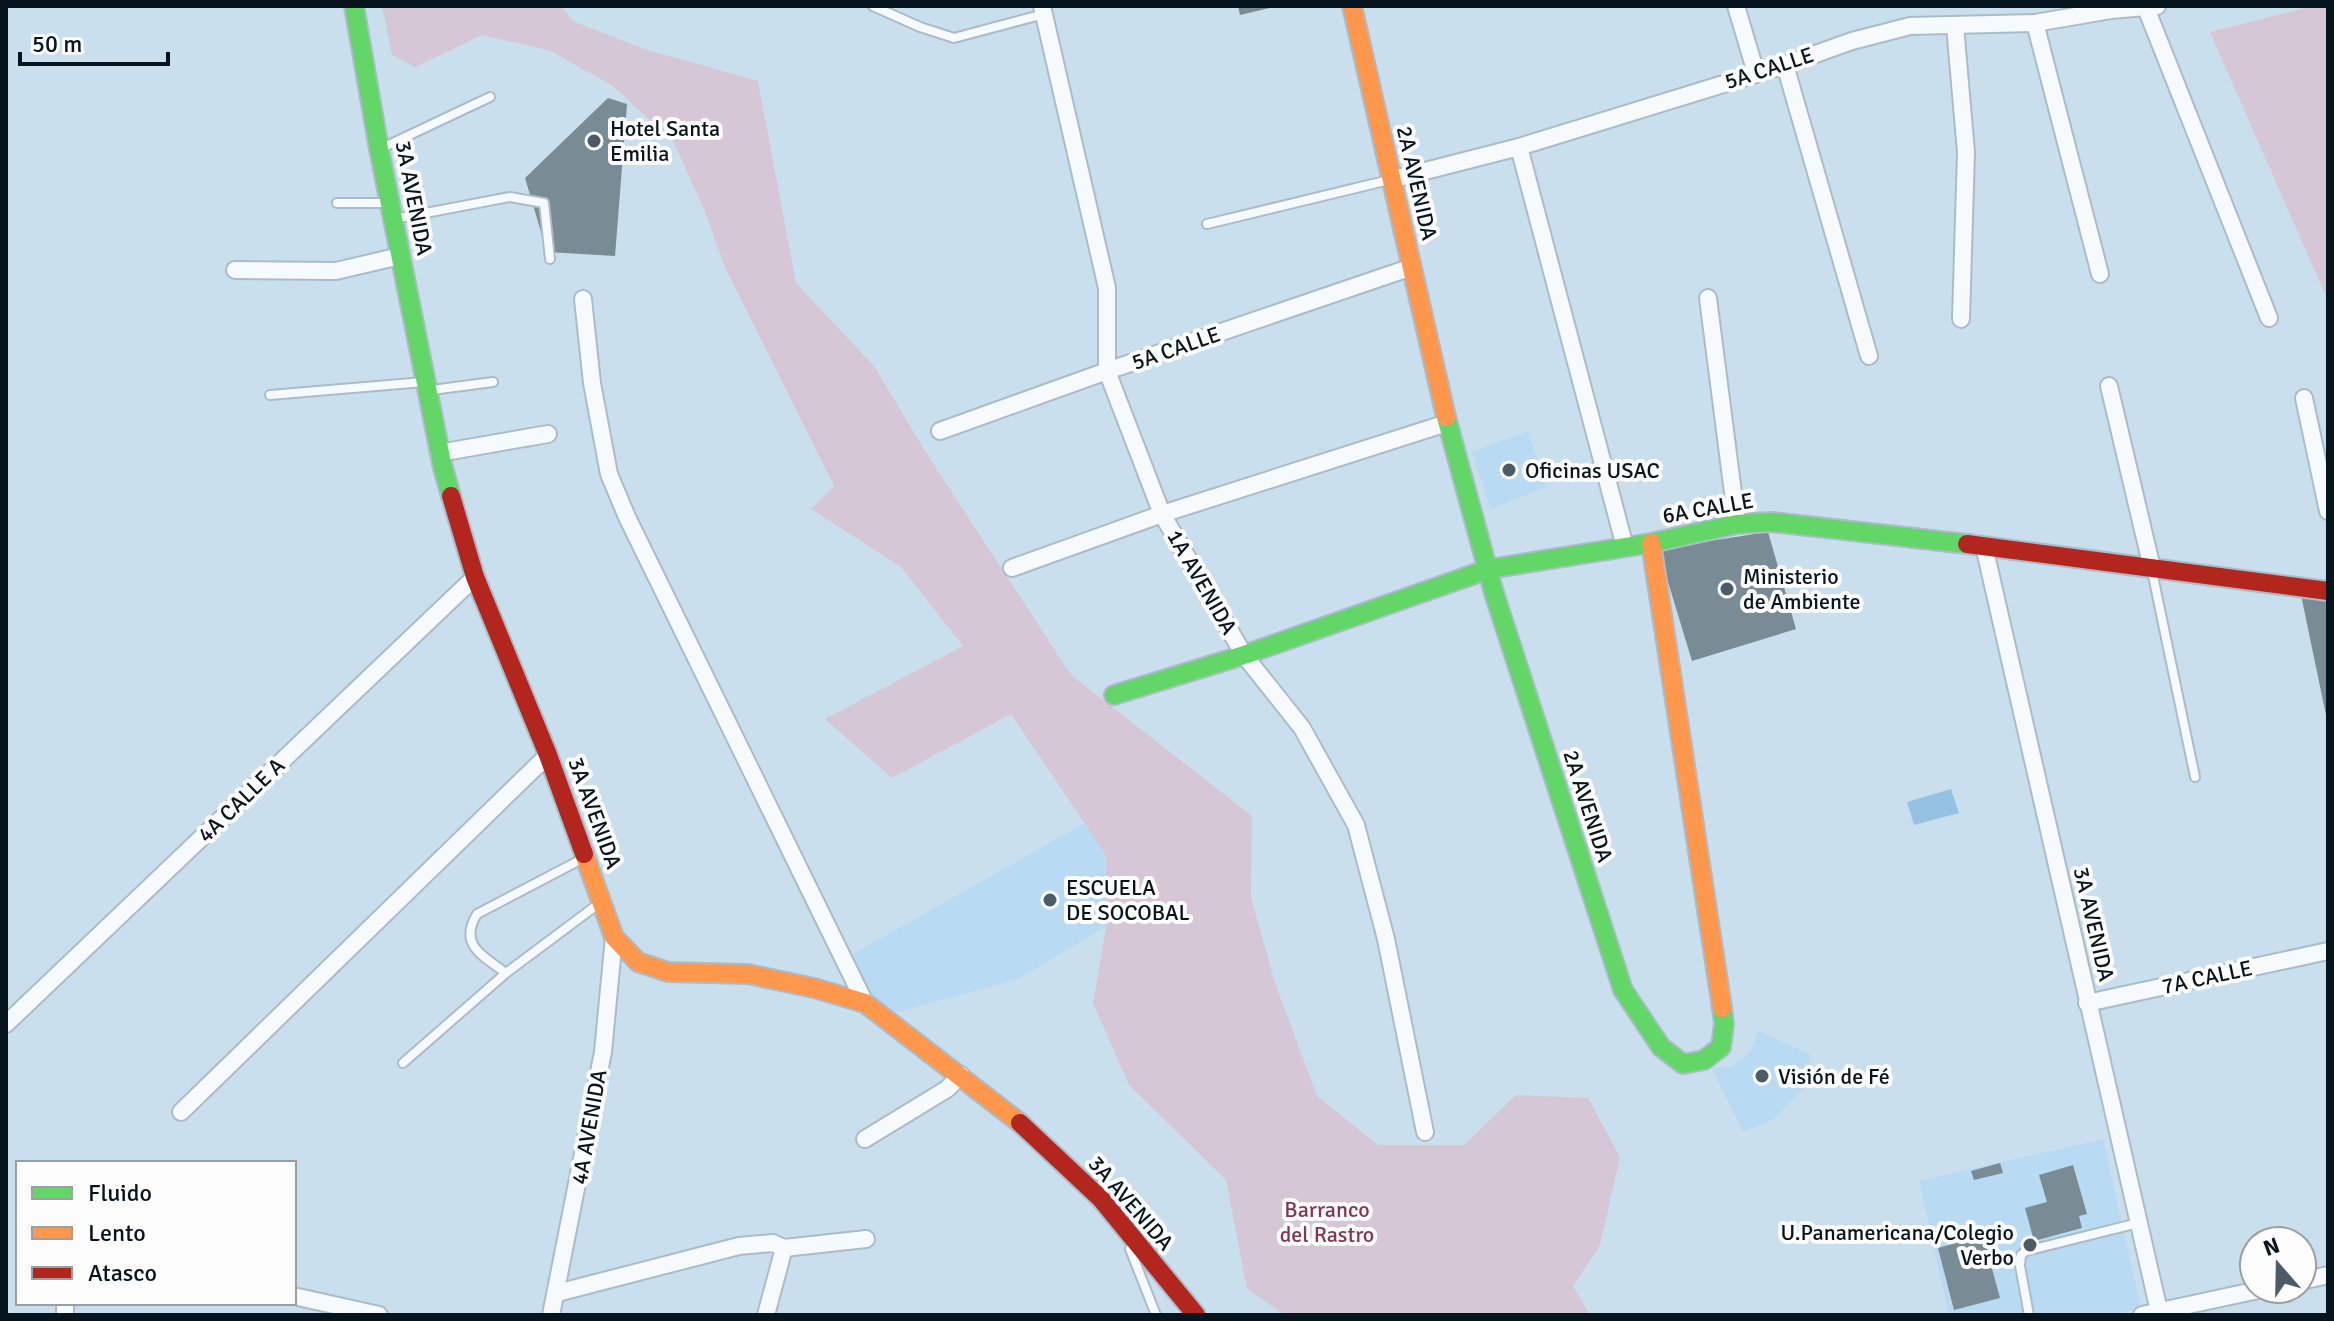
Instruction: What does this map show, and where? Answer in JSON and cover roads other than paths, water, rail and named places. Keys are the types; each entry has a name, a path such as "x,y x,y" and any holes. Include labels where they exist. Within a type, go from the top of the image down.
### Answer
{"street":[{"name":"3A AVENIDA","path":"354,6 439,453 475,577 548,755 614,937 638,962 668,972 748,974 865,1003 1008,1111 1101,1199 1196,1315"},
{"name":"2A AVENIDA","path":"1352,6 1447,423 1519,669 1623,990 1661,1047 1683,1064 1693,1064 1721,1047 1724,1024 1651,543"},
{"path":"1736,6 1756,73"},
{"name":"5A CALLE","path":"1390,180 1519,147 1785,65 1852,41 1910,26 2035,23 2110,8 2151,7"},
{"path":"2151,7 2269,318"},
{"name":"1A AVENIDA","path":"1043,10 1107,288 1107,371 1162,514 1244,655 1302,728 1356,825 1386,939 1425,1132"},
{"path":"2035,23 2100,274"},
{"path":"1955,26 1966,152 1961,319"},
{"path":"1785,65 1869,356"},
{"path":"1519,147 1625,547"},
{"path":"235,270 336,271 400,256"},
{"name":"5A CALLE","path":"940,431 1412,267"},
{"path":"1708,298 1737,524"},
{"path":"583,299 592,383 609,474 627,517 865,1003"},
{"path":"2109,386 2152,568"},
{"path":"2304,398 2328,511"},
{"path":"1012,568 1162,514 1447,423"},
{"path":"439,453 548,434"},
{"name":"6A CALLE","path":"1114,695 1244,655 1489,569 1651,543 1737,524 1772,522 1984,546 2328,591"},
{"name":"3A AVENIDA","path":"1984,546 2138,1223 2150,1313"},
{"name":"4A CALLE A","path":"6,1024 475,577"},
{"path":"181,1112 548,755"},
{"name":"4A AVENIDA","path":"551,1315 603,1052 614,937"},
{"name":"7A CALLE","path":"2087,1003 2328,951"},
{"path":"865,1139 947,1089 961,1075"},
{"path":"557,1293 739,1246 773,1243 784,1248 866,1239"},
{"path":"766,1315 784,1248"},
{"path":"2150,1313 2238,1294"},
{"path":"298,1297 379,1315"}],"lane":[{"path":"873,6 954,38 1043,10"},
{"path":"379,149 490,97"},
{"path":"1207,224 1390,180"},
{"path":"337,203 392,211 510,197 544,203 550,259"},
{"path":"270,395 493,382"},
{"path":"2152,568 2195,777"},
{"path":"506,973 477,951 469,936 470,925 477,914 587,857"},
{"path":"403,1063 506,973 602,902"},
{"path":"1118,1219 1156,1315"},
{"path":"2029,1315 2020,1266 2021,1255 2026,1251 2138,1223"}],"place":[{"name":"Hotel Santa Emilia","path":"594,141"},
{"name":"Oficinas USAC","path":"1509,470"},
{"name":"Ministerio de Ambiente","path":"1727,589"},
{"name":"ESCUELA DE SOCOBAL","path":"1050,900"},
{"name":"Visión de Fé","path":"1762,1076"},
{"name":"U.Panamericana/Colegio Verbo","path":"2030,1245"}],"park label":[{"name":"Barranco del Rastro","path":"1327,1222"}]}
